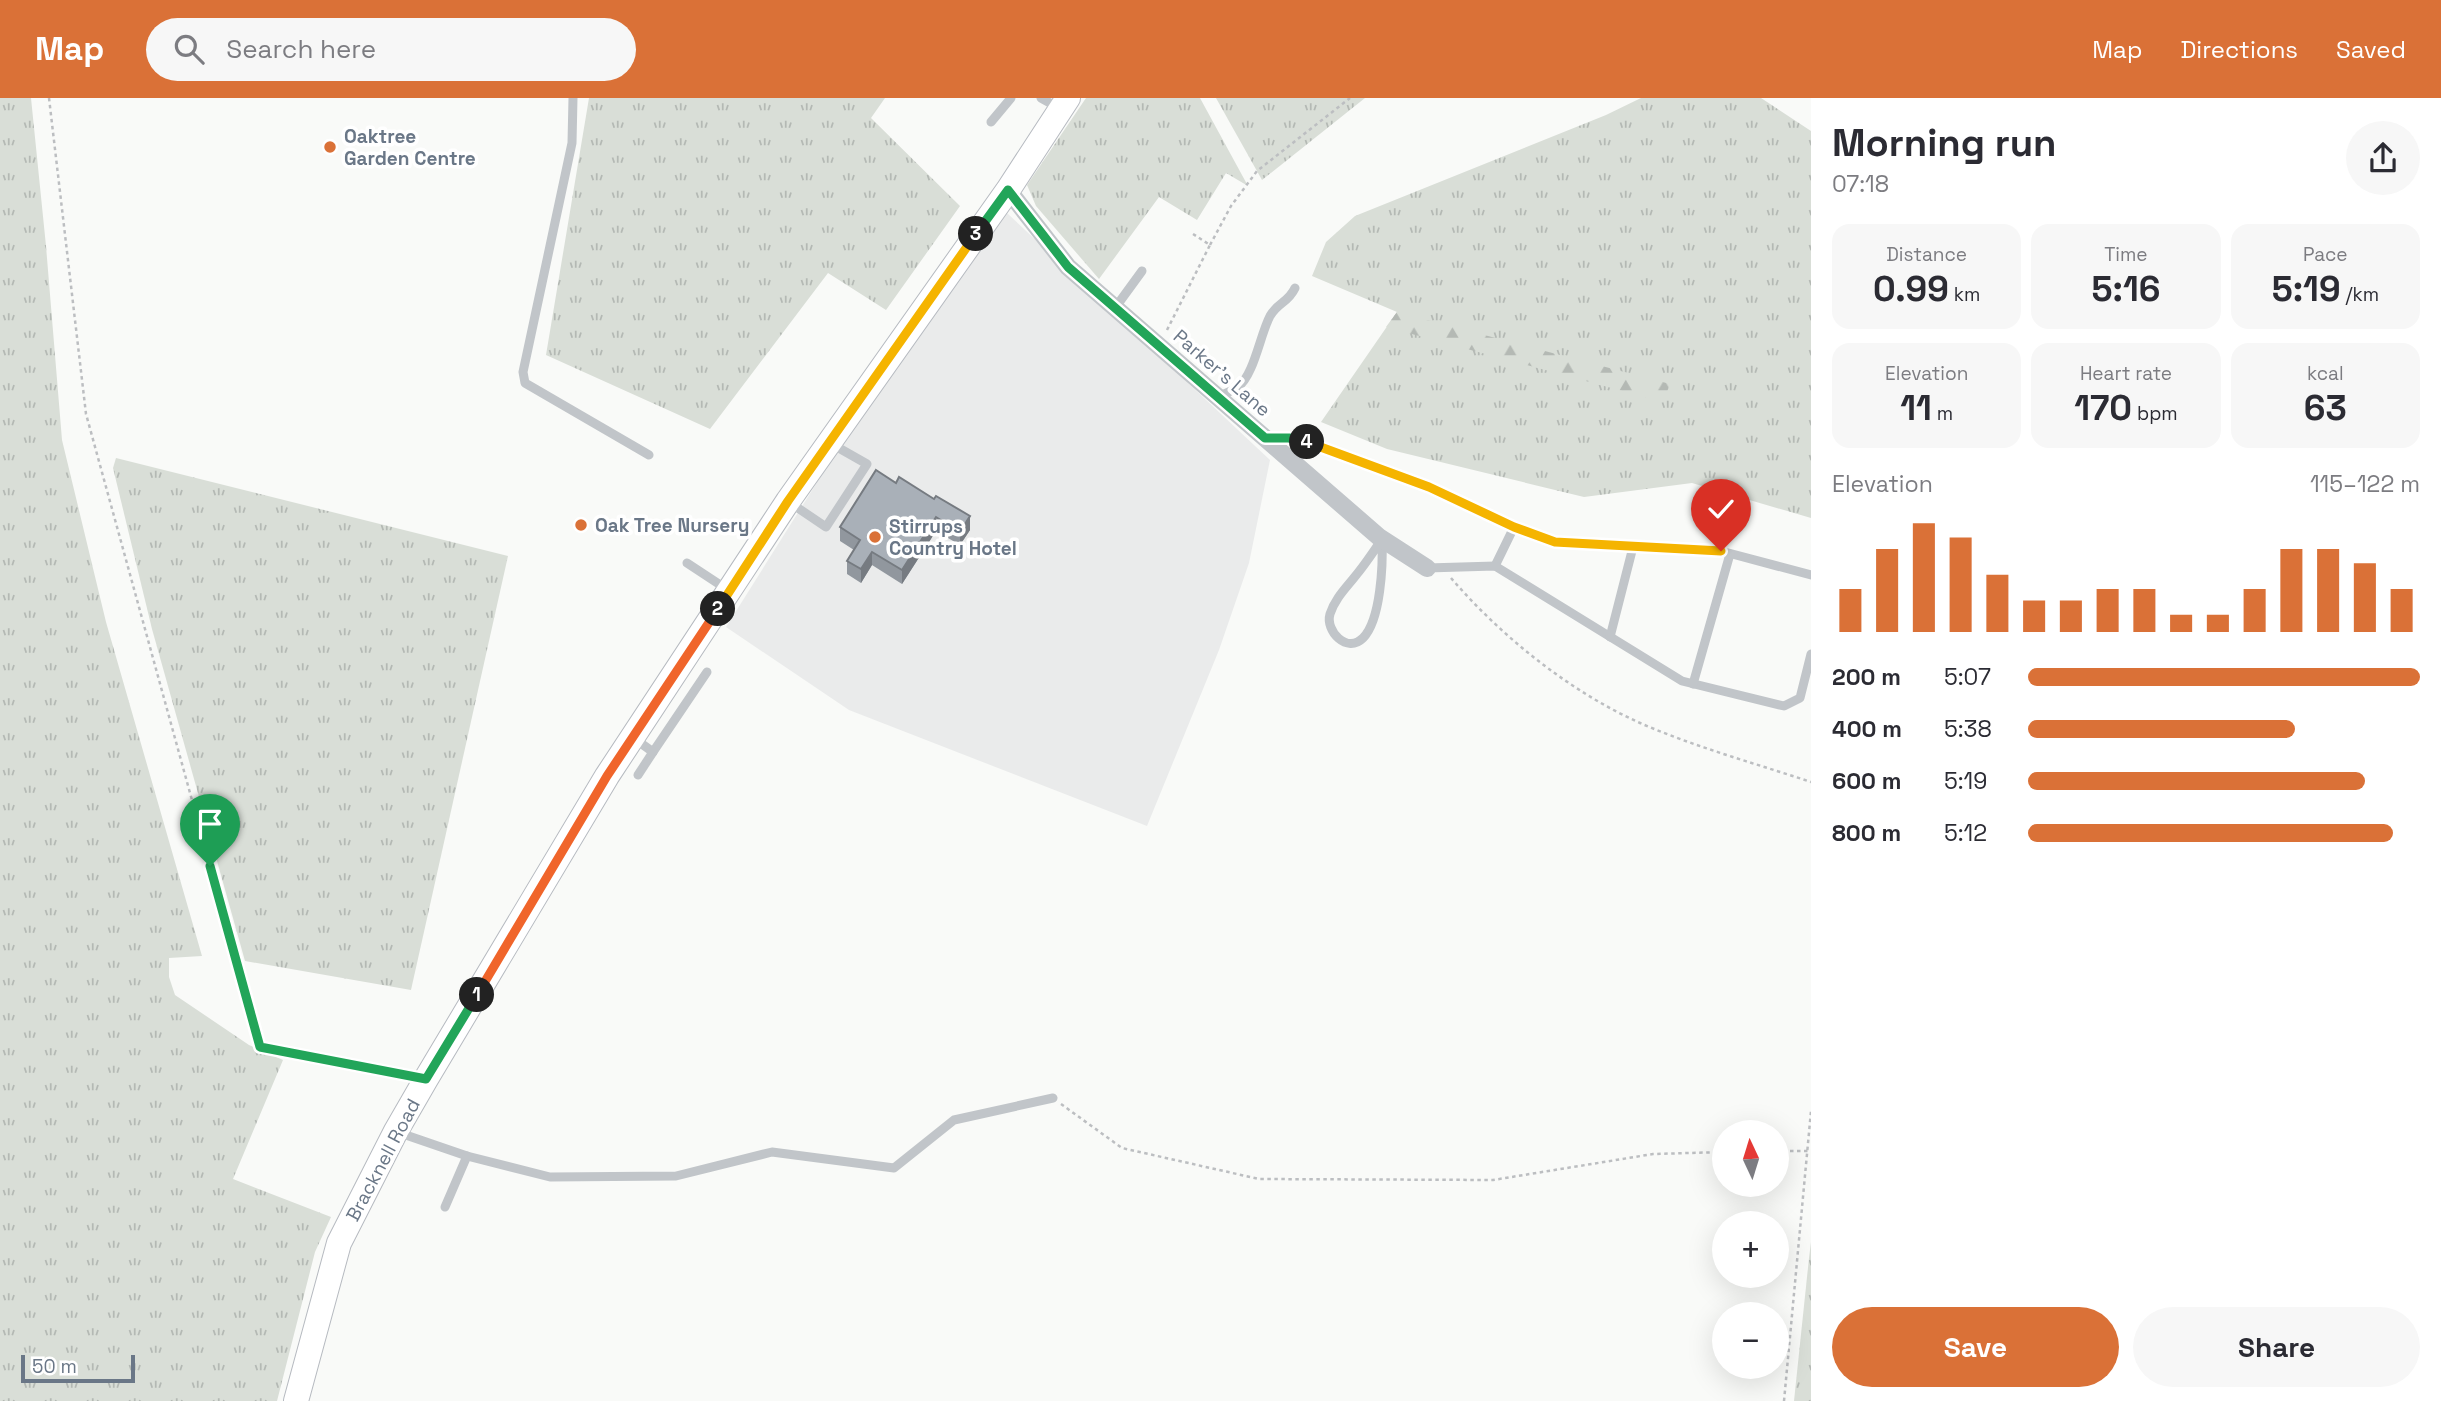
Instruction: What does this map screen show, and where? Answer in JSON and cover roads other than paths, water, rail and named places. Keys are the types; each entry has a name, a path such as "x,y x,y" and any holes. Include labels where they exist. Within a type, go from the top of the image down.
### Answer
{"main road":[{"name":"Bracknell Road","path":"296,1401 339,1243 396,1131 426,1079 607,776 643,745 730,590 829,442 1008,190 1057,102"}],"street":[{"name":"Parker's Lane","path":"1008,190 1068,267 1115,309 1382,539 1435,568"}],"lane":[{"path":"573,98 572,143 523,372 524,383 649,455"},
{"path":"991,122 1012,98"},
{"path":"1115,309 1142,271"},
{"path":"1217,397 1240,386 1250,369 1270,317 1276,308 1290,299 1295,288"},
{"path":"1265,438 1303,440 1429,487 1514,527 1555,542 1721,551 1811,575"},
{"path":"788,501 826,527 867,464 829,442"},
{"path":"1495,566 1514,527"},
{"path":"1382,539 1379,599 1373,617 1362,639 1347,643 1332,632 1329,618 1336,601 1382,539"},
{"path":"1610,637 1633,547"},
{"path":"1693,684 1730,554"},
{"path":"687,563 730,590"},
{"path":"1435,568 1495,566 1682,681 1784,706 1800,698 1811,654"},
{"path":"638,775 643,745 706,672"},
{"path":"260,1047 426,1079"},
{"path":"396,1131 467,1156 550,1177 676,1176 772,1153 894,1168 954,1120 1053,1098"},
{"path":"445,1207 467,1156"}],"place":[{"name":"Oaktree Garden Centre","path":"330,147"},
{"name":"Oak Tree Nursery","path":"581,525"},
{"name":"Stirrups Country Hotel","path":"875,537"}]}
